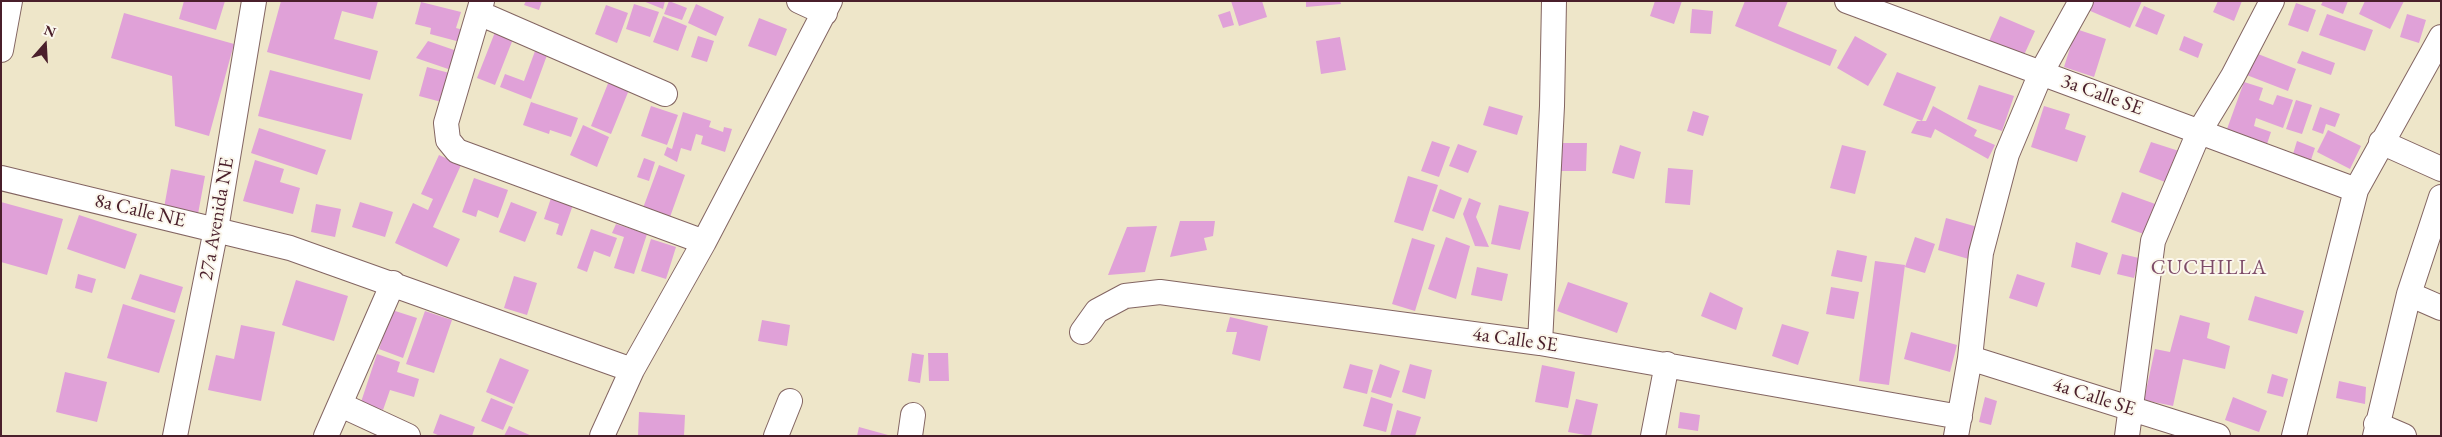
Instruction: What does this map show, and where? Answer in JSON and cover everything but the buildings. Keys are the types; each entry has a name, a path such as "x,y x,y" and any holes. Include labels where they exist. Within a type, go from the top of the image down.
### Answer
{"street":[{"path":"1,50 10,1"},
{"name":"27a Avenida NE","path":"175,436 216,229 254,1"},
{"path":"602,436 632,370 704,242 828,7 799,1"},
{"path":"1540,342 1551,116 1554,1"},
{"name":"3a Calle SE","path":"1847,1 1887,8 2041,73 2356,190"},
{"path":"1958,426 1970,358 1982,252 2007,154 2041,73 2081,1"},
{"path":"2127,436 2132,410 2153,240 2199,132 2233,76 2272,1"},
{"path":"665,94 480,7 446,123 448,140 457,151 704,242"},
{"path":"2294,436 2356,190 2441,37"},
{"path":"2381,142 2441,169"},
{"name":"8a Calle NE","path":"1,178 290,248 393,283 632,370"},
{"path":"2404,436 2375,430 2409,294 2441,197"},
{"path":"326,436 393,283"},
{"name":"4a Calle SE","path":"1082,332 1097,311 1125,296 1160,292 1540,342 1667,364 1958,426"},
{"path":"2409,294 2441,308"},
{"name":"4a Calle SE","path":"1970,358 2218,436"},
{"path":"1653,436 1667,364"},
{"path":"776,436 790,401"},
{"path":"341,405 408,436"}],"district":[{"name":"CUCHILLA","path":"2209,268"}]}
